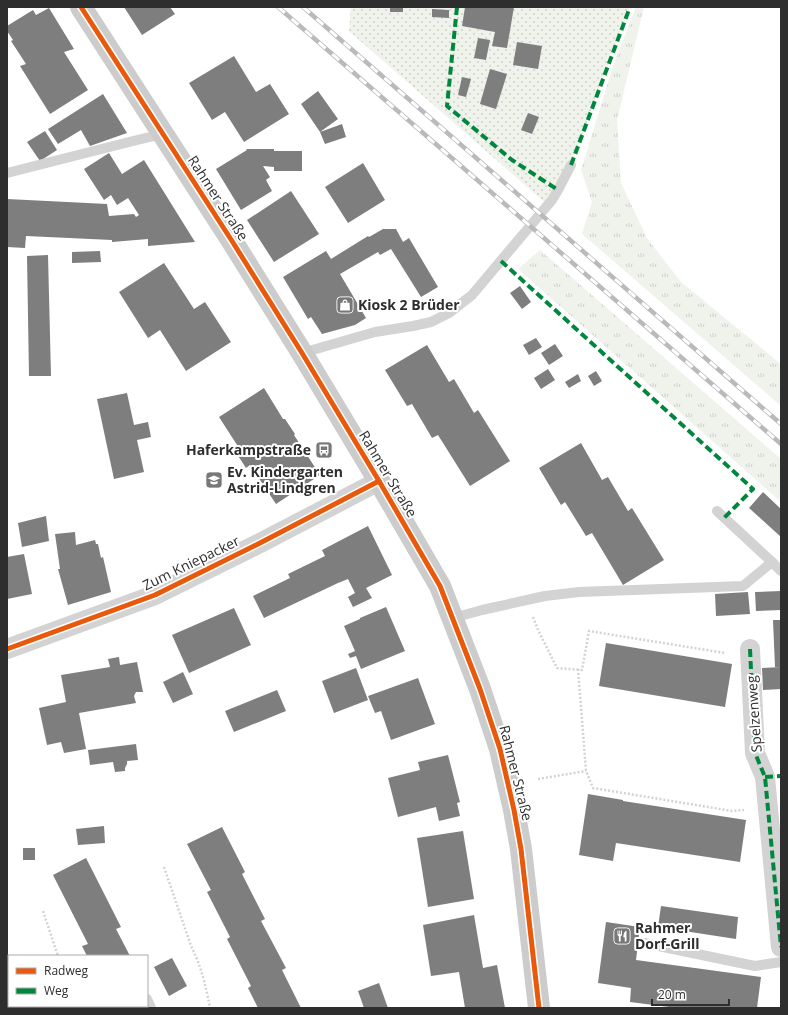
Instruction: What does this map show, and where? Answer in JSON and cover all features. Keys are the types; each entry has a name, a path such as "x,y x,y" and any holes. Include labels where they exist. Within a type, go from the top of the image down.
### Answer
{"main road":[{"name":"Rahmer Straße","path":"81,7 302,353 440,586 480,689 500,749 514,810 522,856 539,1008"}],"street":[{"name":"Zum Kniepacker","path":"7,649 156,595 379,481"},
{"name":"Spelzenweg","path":"750,648 755,753 773,776 768,808 781,947"}],"lane":[{"path":"7,173 163,134"},
{"path":"302,353 376,332 431,322 449,313 472,295 552,200 571,165"},
{"path":"717,511 781,571"},
{"path":"453,618 545,596 579,592 743,586 772,562"},
{"path":"644,943 755,966 781,962"}],"path":[{"path":"527,600 538,630 557,668 582,670 590,631 725,654"},
{"path":"578,669 586,770 593,788 732,811 768,808"},
{"path":"538,779 586,770"},
{"path":"164,867 205,982 210,1008"},
{"path":"43,911 58,955"}],"green space":[{"path":"351,7 630,7 571,165 550,207 349,31"},
{"path":"636,7 644,7 617,120 621,183 647,238 681,282 781,364 781,406 582,234 592,202 581,170 614,63"},
{"path":"540,250 781,459 781,502 518,269"}],"building":[{"path":"124,7 170,7 175,14 142,35"},
{"path":"390,7 403,7 403,12 390,12"},
{"path":"465,7 514,7 507,48 492,46 495,32 462,26"},
{"path":"49,8 74,49 64,52 88,90 50,114 20,66 26,64 11,41 13,40 7,31 7,26 33,10 36,15"},
{"path":"432,9 449,10 449,18 432,17"},
{"path":"478,38 490,40 486,60 474,58"},
{"path":"517,42 542,46 538,69 513,65"},
{"path":"234,56 256,92 270,84 289,114 244,142 225,112 212,120 189,83"},
{"path":"490,69 507,74 496,109 480,104"},
{"path":"462,77 471,79 466,97 458,95"},
{"path":"318,91 338,119 320,132 301,104"},
{"path":"103,94 127,133 90,146 81,130 58,144 48,129"},
{"path":"528,113 539,117 532,134 521,130"},
{"path":"342,124 346,137 325,144 320,132"},
{"path":"45,131 57,150 40,161 27,142"},
{"path":"246,149 302,151 302,171 274,171 274,167 263,166 270,177 266,180 272,191 241,210 216,169 247,150"},
{"path":"109,153 122,174 144,160 195,242 148,246 148,239 112,242 112,240 26,236 25,248 7,247 7,199 107,204 109,216 134,214 136,217 139,215 128,198 117,205 111,195 104,200 84,169"},
{"path":"363,163 385,200 348,223 325,187"},
{"path":"291,191 319,234 274,262 247,220"},
{"path":"383,229 396,229 403,242 409,238 438,287 421,297 391,249 380,255 378,252 340,274 366,318 355,325 322,334 311,317 308,319 283,277 326,251 331,259 368,236 369,237"},
{"path":"100,251 101,262 72,263 72,252"},
{"path":"48,255 51,376 29,376 27,256"},
{"path":"164,263 194,309 205,302 231,342 186,371 160,330 148,338 119,292"},
{"path":"520,286 531,302 522,309 510,293"},
{"path":"536,338 542,347 529,355 523,345"},
{"path":"555,344 563,356 549,365 541,353"},
{"path":"427,345 449,382 454,379 474,413 478,410 510,461 470,486 438,435 432,438 412,404 407,406 385,370"},
{"path":"548,369 555,380 541,389 534,378"},
{"path":"596,371 602,381 594,386 588,376"},
{"path":"578,374 581,381 569,388 565,382"},
{"path":"264,388 320,475 276,504 250,465 246,468 235,451 239,448 219,417"},
{"path":"127,393 134,425 148,422 151,437 137,440 144,472 114,479 97,399"},
{"path":"581,443 602,480 608,477 628,511 632,508 664,560 623,585 592,533 586,536 565,502 561,505 539,468"},
{"path":"763,492 781,509 781,537 749,508"},
{"path":"46,516 49,541 22,547 18,523"},
{"path":"368,526 392,575 366,588 372,598 353,607 348,597 355,593 348,579 264,618 253,596 290,578 288,574 325,556 322,550"},
{"path":"75,532 76,545 95,540 96,544 98,544 101,558 103,557 111,592 68,605 58,569 60,569 55,534"},
{"path":"24,554 32,594 7,599 7,557"},
{"path":"781,591 781,610 756,611 755,592"},
{"path":"748,592 750,614 716,616 715,594"},
{"path":"386,607 405,651 361,669 356,656 350,658 348,654 355,651 344,626"},
{"path":"234,608 251,645 189,673 172,635"},
{"path":"773,620 781,620 781,667 775,667"},
{"path":"606,643 732,664 725,707 599,686"},
{"path":"119,657 120,665 137,662 143,692 136,692 134,696 136,703 79,713 86,749 64,753 61,742 47,745 39,708 66,702 61,675 110,667 108,659"},
{"path":"781,667 781,689 763,690 762,668"},
{"path":"356,668 368,700 334,713 322,681"},
{"path":"183,672 193,694 173,703 163,682"},
{"path":"418,678 435,724 391,740 381,711 375,713 368,696"},
{"path":"277,690 286,711 234,732 225,711"},
{"path":"136,744 138,760 127,761 125,771 115,772 113,762 90,765 88,750"},
{"path":"448,755 460,802 457,803 460,816 439,821 436,807 398,817 388,778 420,770 418,762"},
{"path":"588,794 623,801 746,820 740,862 616,843 613,861 579,855"},
{"path":"104,826 105,843 78,845 76,829"},
{"path":"222,827 245,872 242,874 265,919 261,921 286,968 282,970 301,1008 258,1008 248,988 251,986 227,939 230,937 207,892 211,890 187,844"},
{"path":"463,831 474,899 428,907 417,838"},
{"path":"23,848 35,848 35,860 23,860"},
{"path":"86,858 121,927 116,929 129,955 86,955 82,946 88,944 53,875"},
{"path":"661,906 738,917 736,939 658,927"},
{"path":"474,915 483,968 497,965 505,1008 465,1008 459,972 431,976 423,925"},
{"path":"606,922 640,927 636,960 761,977 757,1008 677,1008 630,1002 631,988 598,983"},
{"path":"172,958 187,986 169,996 154,967"},
{"path":"379,983 388,1008 364,1008 358,991"},
{"path":"56,1007 57,1008 33,1008"}],"railway":[{"path":"278,7 781,444"},
{"path":"303,7 781,424"}],"marked path":[{"path":"457,7 447,106 512,160 558,190"},
{"path":"571,165 630,7"},
{"path":"501,261 753,489 724,518"},
{"path":"750,649 755,753 765,777 781,947"},
{"path":"765,777 781,776"}],"cycle path":[{"path":"81,7 232,241 302,353 440,586 480,689 500,749 521,849 539,1008"},
{"path":"7,649 155,595 260,543 379,481"}],"place":[{"name":"Kiosk 2 Brüder","path":"345,305"},
{"name":"Haferkampstraße","path":"324,450"},
{"name":"Ev. Kindergarten Astrid-Lindgren","path":"214,480"},
{"name":"Rahmer Dorf-Grill","path":"622,936"}]}
